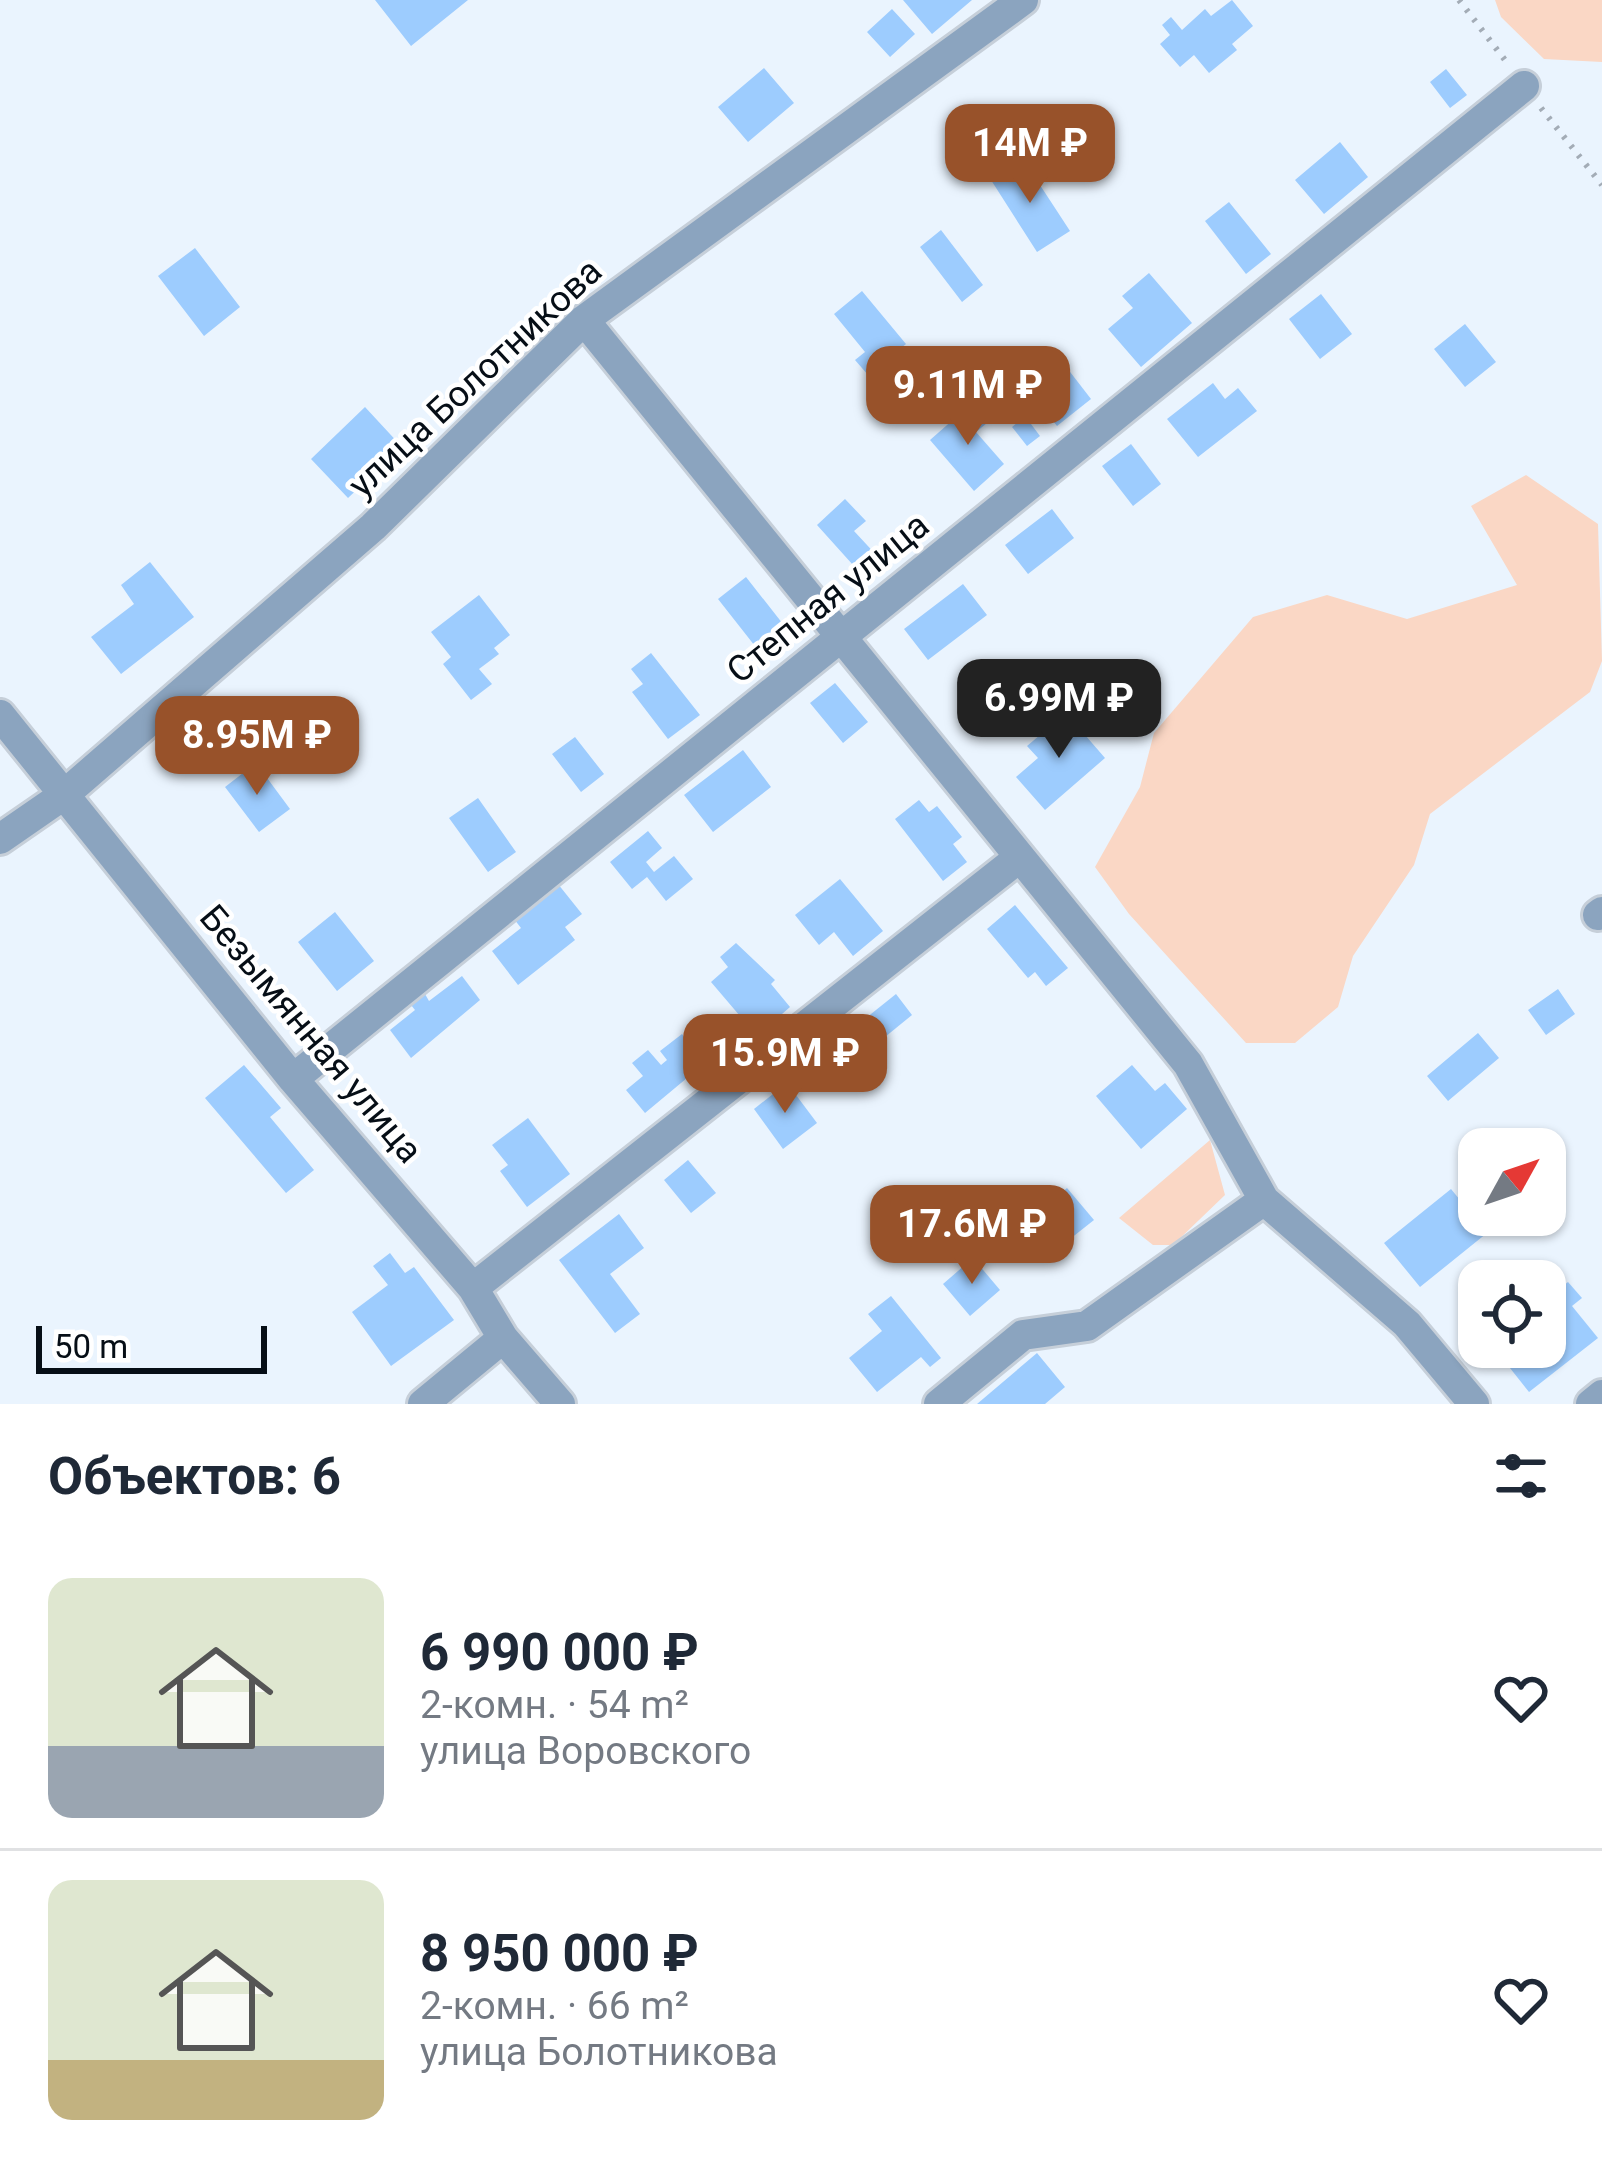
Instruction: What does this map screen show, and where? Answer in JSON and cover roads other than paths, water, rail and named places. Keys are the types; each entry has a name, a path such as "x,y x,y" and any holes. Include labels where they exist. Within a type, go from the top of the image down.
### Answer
{"street":[{"name":"улица Болотникова","path":"0,839 65,794 373,526 584,320 1023,0"},
{"name":"Степная улица","path":"293,1079 1524,86"},
{"path":"584,320 1188,1064 1264,1200 1407,1324 1474,1404"},
{"name":"Безымянная улица","path":"0,715 293,1079 473,1288 502,1338 560,1404"},
{"path":"473,1288 1020,857"},
{"path":"939,1404 1023,1335 1088,1326 1264,1200"},
{"path":"423,1404 502,1338"},
{"path":"1591,1404 1602,1395"}]}
